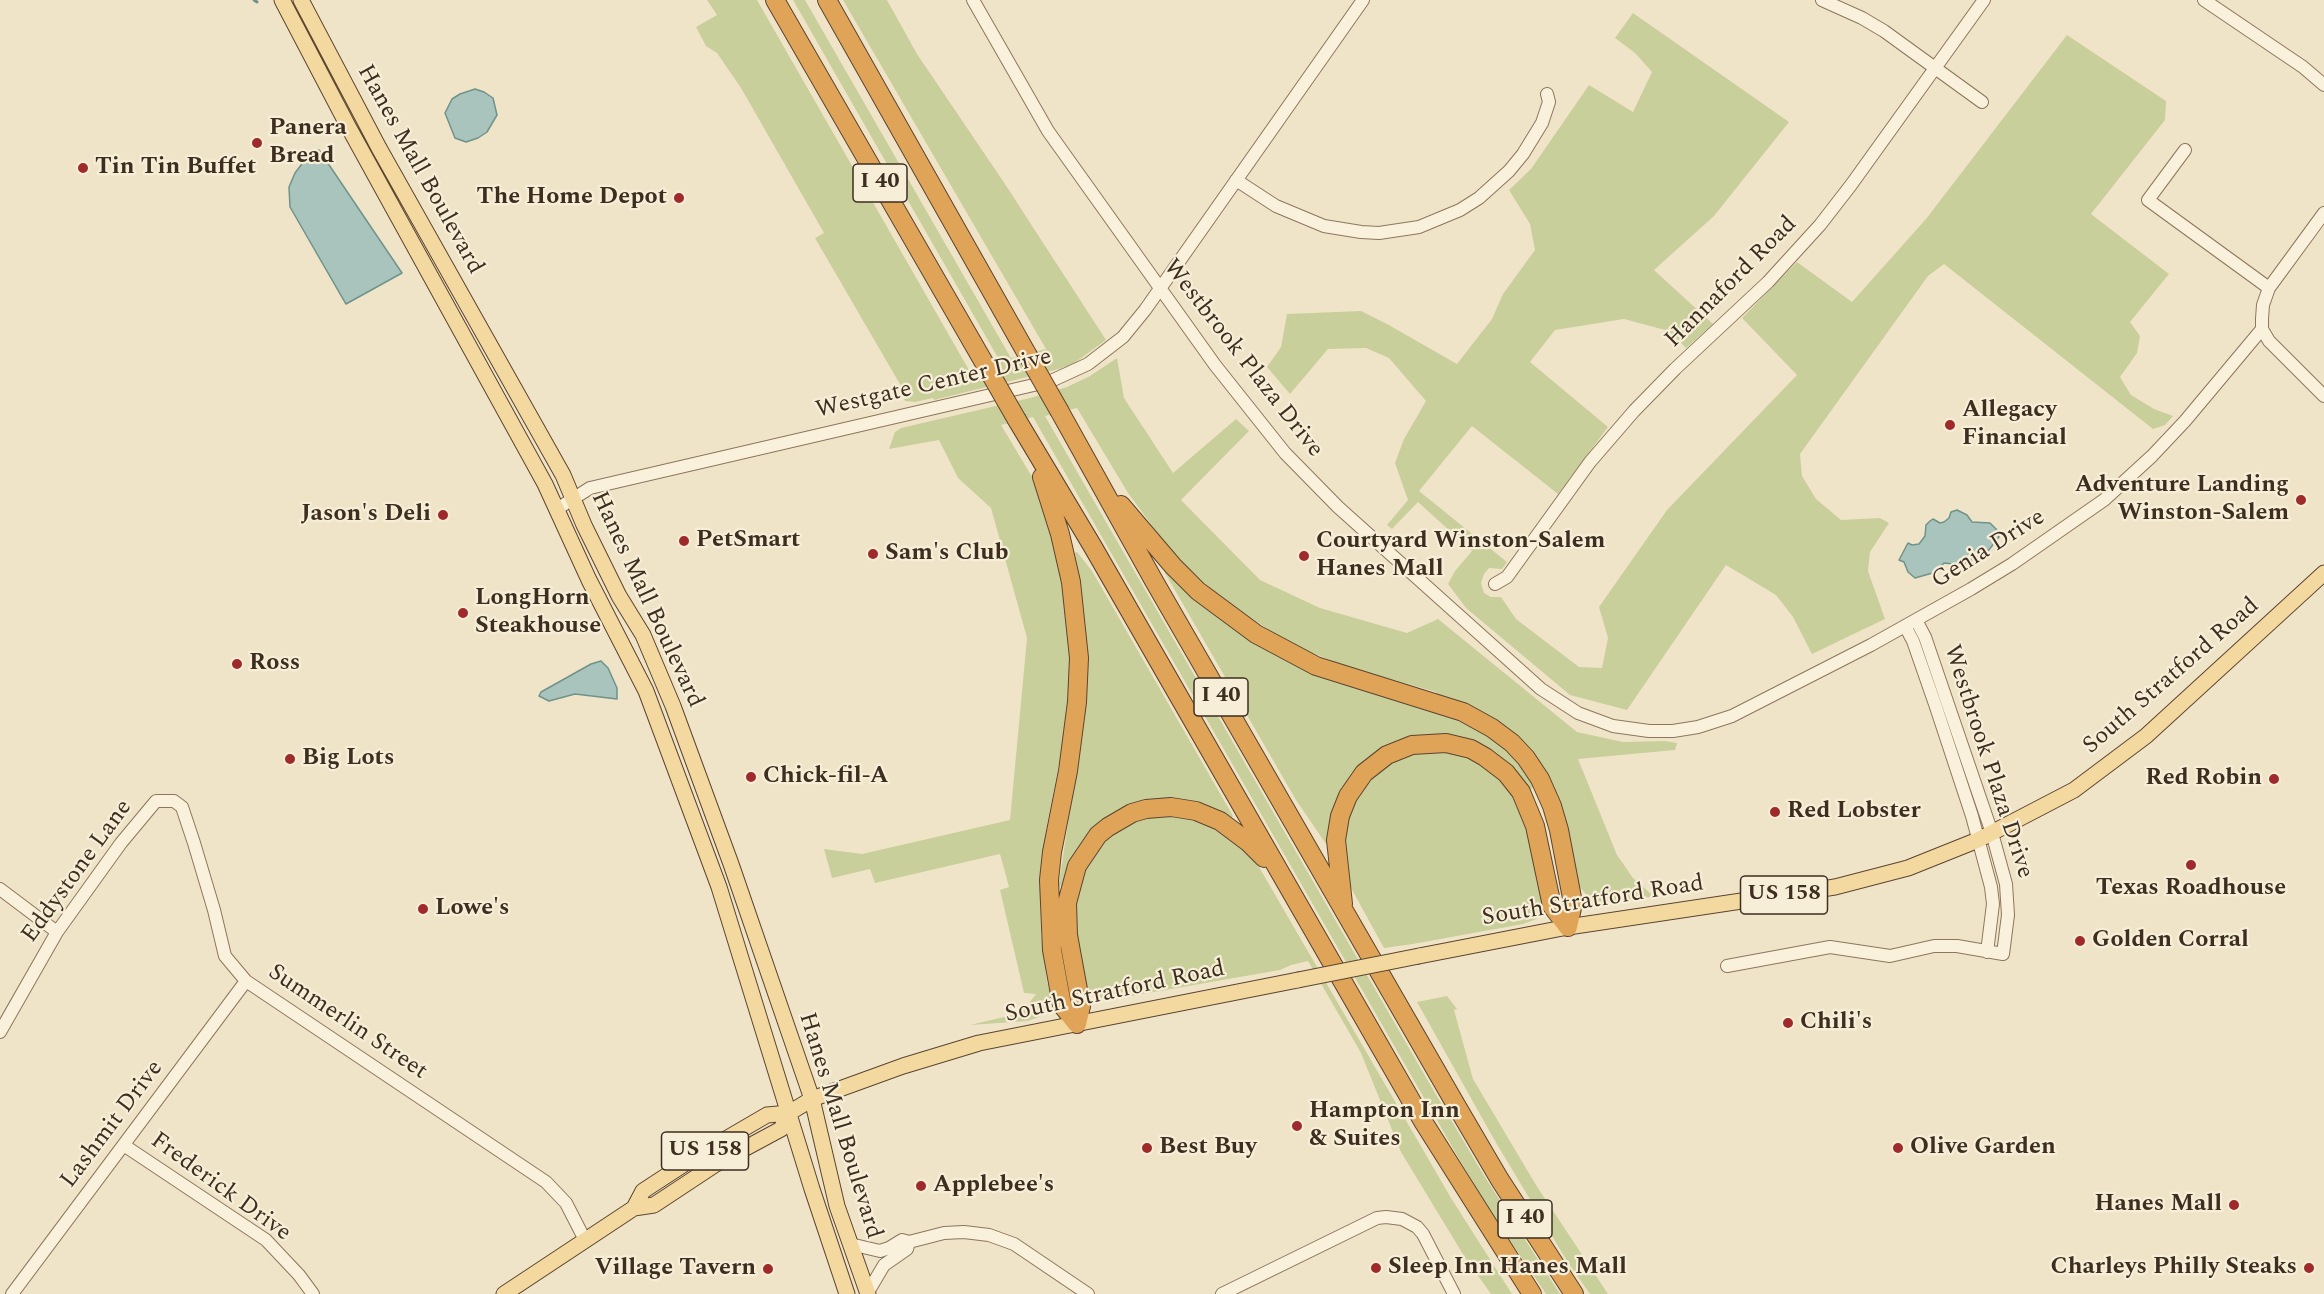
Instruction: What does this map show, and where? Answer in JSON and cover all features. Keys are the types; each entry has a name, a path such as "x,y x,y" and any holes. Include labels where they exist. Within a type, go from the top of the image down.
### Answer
{"highway":[{"name":"I 40","path":"775,0 1424,1123 1532,1294"},
{"name":"I 40","path":"827,0 1344,912 1500,1180 1574,1294"},
{"path":"1034,451 1060,534 1071,582 1079,658 1079,680 1068,771 1052,852 1049,880 1052,950 1062,1005 1077,1024"},
{"path":"1100,481 1184,577 1238,622 1316,666 1463,712 1512,742 1540,779 1552,806 1573,903 1568,927"},
{"path":"1344,912 1336,840 1338,824 1348,796 1364,773 1388,755 1412,745 1446,743 1471,749 1485,757 1506,774 1521,792 1535,826 1552,906 1568,927"},
{"path":"1077,1024 1081,1006 1068,935 1067,903 1073,875 1082,856 1092,842 1108,827 1132,813 1146,809 1171,807 1196,810 1220,821 1248,842 1279,872"}],"main road":[{"name":"Hanes Mall Boulevard","path":"282,0 349,128 545,484 566,533 655,714 723,898 847,1294"},
{"name":"Hanes Mall Boulevard","path":"301,0 379,148 563,475 584,525 619,596 643,635 673,706 731,864 812,1099 837,1206 868,1293"},
{"name":"South Stratford Road","path":"505,1294 634,1208 654,1205 716,1164 782,1129 789,1113 812,1099 903,1066 979,1043 1419,956 1568,927 1835,887 1908,868 1985,836 2074,790 2146,736 2324,573"}],"street":[{"name":"Westbrook Plaza Drive","path":"973,0 1048,131 1237,394 1299,468 1338,507 1541,689 1578,713 1612,726 1632,730 1666,731 1698,727 1732,716 1910,623 1913,641 1936,707 2008,895 2003,954 1987,952 1993,904 1985,836"},
{"name":"Westgate Center Drive","path":"557,509 590,488 1062,377 1095,360 1123,338 1160,289 1363,0"},
{"path":"1822,0 1862,18 1982,102"},
{"name":"Hannaford Road","path":"1495,584 1507,577 1583,471 1634,411 1668,375 1768,282 1820,225 1984,0"},
{"path":"2204,0 2303,67 2324,85"},
{"path":"1236,180 1276,206 1324,226 1361,232 1419,227 1460,210 1479,198 1509,171 1523,154 1542,123 1549,102 1547,94"},
{"path":"2185,150 2148,200 2269,288"},
{"path":"2324,213 2269,288 2263,305 2262,329 2279,353 2324,396"},
{"name":"Genia Drive","path":"1910,623 2012,564 2104,500 2185,422 2262,329"},
{"name":"Eddystone Lane","path":"0,1032 57,932 121,843 156,801"},
{"name":"Summerlin Street","path":"156,801 174,801 182,807 214,910 225,956 246,981 546,1182 566,1203 585,1240"},
{"path":"0,889 57,932"},
{"path":"1727,966 1830,947 1890,956 1934,946 1957,946 1987,952"},
{"name":"Lashmit Drive","path":"12,1294 125,1146 246,981"},
{"name":"Frederick Drive","path":"125,1146 266,1240 300,1275 313,1294"},
{"path":"1222,1294 1377,1218 1386,1217 1402,1219 1417,1227 1424,1234 1454,1294"},
{"path":"850,1244 880,1251 902,1240 909,1242 944,1233 964,1232 989,1235 1014,1244 1088,1294"},
{"path":"868,1293 884,1265 907,1249 909,1242"}],"green space":[{"path":"707,0 757,0 969,370 1001,363 793,0 805,0 1011,358 1046,349 843,0 887,0 917,54 1106,340 1073,364 1059,369 934,400 933,398 915,402 905,401 904,399 908,398 815,238 824,233 741,88 717,53 706,46 696,27 717,15"},
{"path":"1633,13 1789,122 1714,216 1654,270 1713,324 1686,348 1669,331 1624,319 1555,330 1530,362 1608,427 1558,494 1472,426 1419,491 1507,562 1502,569 1489,568 1484,574 1481,583 1484,593 1491,597 1501,597 1516,619 1579,667 1602,668 1608,638 1599,607 1667,510 1797,375 1742,318 1797,262 1852,302 1926,219 2067,35 2166,101 2165,120 2091,214 2169,274 2130,322 2140,336 2137,353 2120,377 2131,395 2154,409 2173,416 2165,425 2153,429 1944,264 1928,276 1800,454 1802,476 1816,499 1841,520 1880,518 1889,523 1870,552 1868,571 1885,619 1812,654 1793,617 1776,595 1726,565 1627,710 1570,695 1466,608 1448,584 1455,571 1472,551 1418,502 1392,529 1387,525 1408,500 1395,463 1404,439 1426,401 1389,358 1366,348 1328,349 1290,394 1267,367 1281,347 1287,314 1361,311 1457,364 1492,319 1503,294 1535,250 1530,224 1509,190 1531,169 1589,85 1633,112 1652,72 1635,53 1615,38"},
{"path":"1117,358 1124,398 1173,473 1236,419 1249,431 1181,500 1260,580 1320,608 1407,633 1438,619 1577,732 1623,742 1677,743 1675,750 1578,759 1617,855 1633,878 1651,894 1650,897 1604,903 1588,897 1579,886 1560,803 1546,772 1436,696 1436,692 1348,667 1310,652 1279,636 1235,608 1212,590 1170,550 1128,493 1077,408 1045,416 1428,1081 1483,1174 1560,1294 1546,1294 1495,1218 1458,1157 1033,417 1001,425 1034,480 1059,548 1072,667 1064,738 1040,872 1041,935 1051,997 1047,1008 1039,1017 1028,1021 970,1025 1021,1013 1036,994 1024,993 1000,890 1009,887 1000,854 875,883 870,869 832,878 824,849 862,854 1010,820 1027,638 991,508 958,478 939,440 889,449 895,432 901,428 1030,398 1067,387 1090,376"},
{"path":"1077,552 1092,571 1233,816 1229,820 1127,808 1064,886 1061,885 1058,889 1084,719 1073,557"},
{"path":"1170,570 1223,619 1475,725 1513,751 1534,786 1529,791 1479,745 1388,749 1326,844 1296,800 1165,573"},
{"path":"1451,748 1488,764 1524,809 1545,910 1542,916 1523,924 1384,948 1351,888 1344,866 1343,825 1360,786 1402,754"},
{"path":"1156,813 1208,820 1243,846 1259,867 1451,1198 1512,1294 1491,1294 1464,1256 1401,1152 1361,1053 1308,961 1280,970 1108,1000 1093,995 1086,989 1074,925 1073,899 1084,862 1119,826"},
{"path":"1447,996 1457,1009 1454,1010 1473,1079 1536,1185 1608,1294 1590,1294 1567,1261 1495,1141 1417,1002"}],"water":[{"path":"475,89 493,98 497,115 487,132 466,142 455,138 445,113 452,99"},
{"path":"319,150 402,273 346,304 290,207 289,187 295,173 311,152"},
{"path":"1957,510 1967,515 1972,522 1990,523 1997,530 1999,537 1988,551 1970,561 1961,565 1944,563 1936,572 1915,578 1908,572 1904,562 1899,560 1908,543 1919,544 1925,536 1926,525 1930,521 1933,519 1940,523 1944,522 1949,518 1951,512"},
{"path":"601,661 608,668 617,688 617,699 575,694 549,701 539,696 541,692 591,664"}],"place":[{"name":"Panera Bread","path":"257,143"},
{"name":"Tin Tin Buffet","path":"83,168"},
{"name":"The Home Depot","path":"679,198"},
{"name":"Allegacy Financial","path":"1950,425"},
{"name":"Adventure Landing Winston-Salem","path":"2301,500"},
{"name":"Jason's Deli","path":"443,515"},
{"name":"PetSmart","path":"684,541"},
{"name":"Sam's Club","path":"873,554"},
{"name":"Courtyard Winston-Salem Hanes Mall","path":"1304,556"},
{"name":"LongHorn Steakhouse","path":"463,613"},
{"name":"Ross","path":"237,664"},
{"name":"Big Lots","path":"290,759"},
{"name":"Chick-fil-A","path":"751,777"},
{"name":"Red Robin","path":"2274,779"},
{"name":"Red Lobster","path":"1775,812"},
{"name":"Texas Roadhouse","path":"2191,865"},
{"name":"Lowe's","path":"423,909"},
{"name":"Golden Corral","path":"2080,941"},
{"name":"Chili's","path":"1788,1023"},
{"name":"Hampton Inn & Suites","path":"1297,1126"},
{"name":"Best Buy","path":"1147,1148"},
{"name":"Olive Garden","path":"1898,1148"},
{"name":"Applebee's","path":"921,1186"},
{"name":"Hanes Mall","path":"2234,1205"},
{"name":"Sleep Inn Hanes Mall","path":"1376,1268"},
{"name":"Charleys Philly Steaks","path":"2309,1268"},
{"name":"Village Tavern","path":"768,1269"}]}
